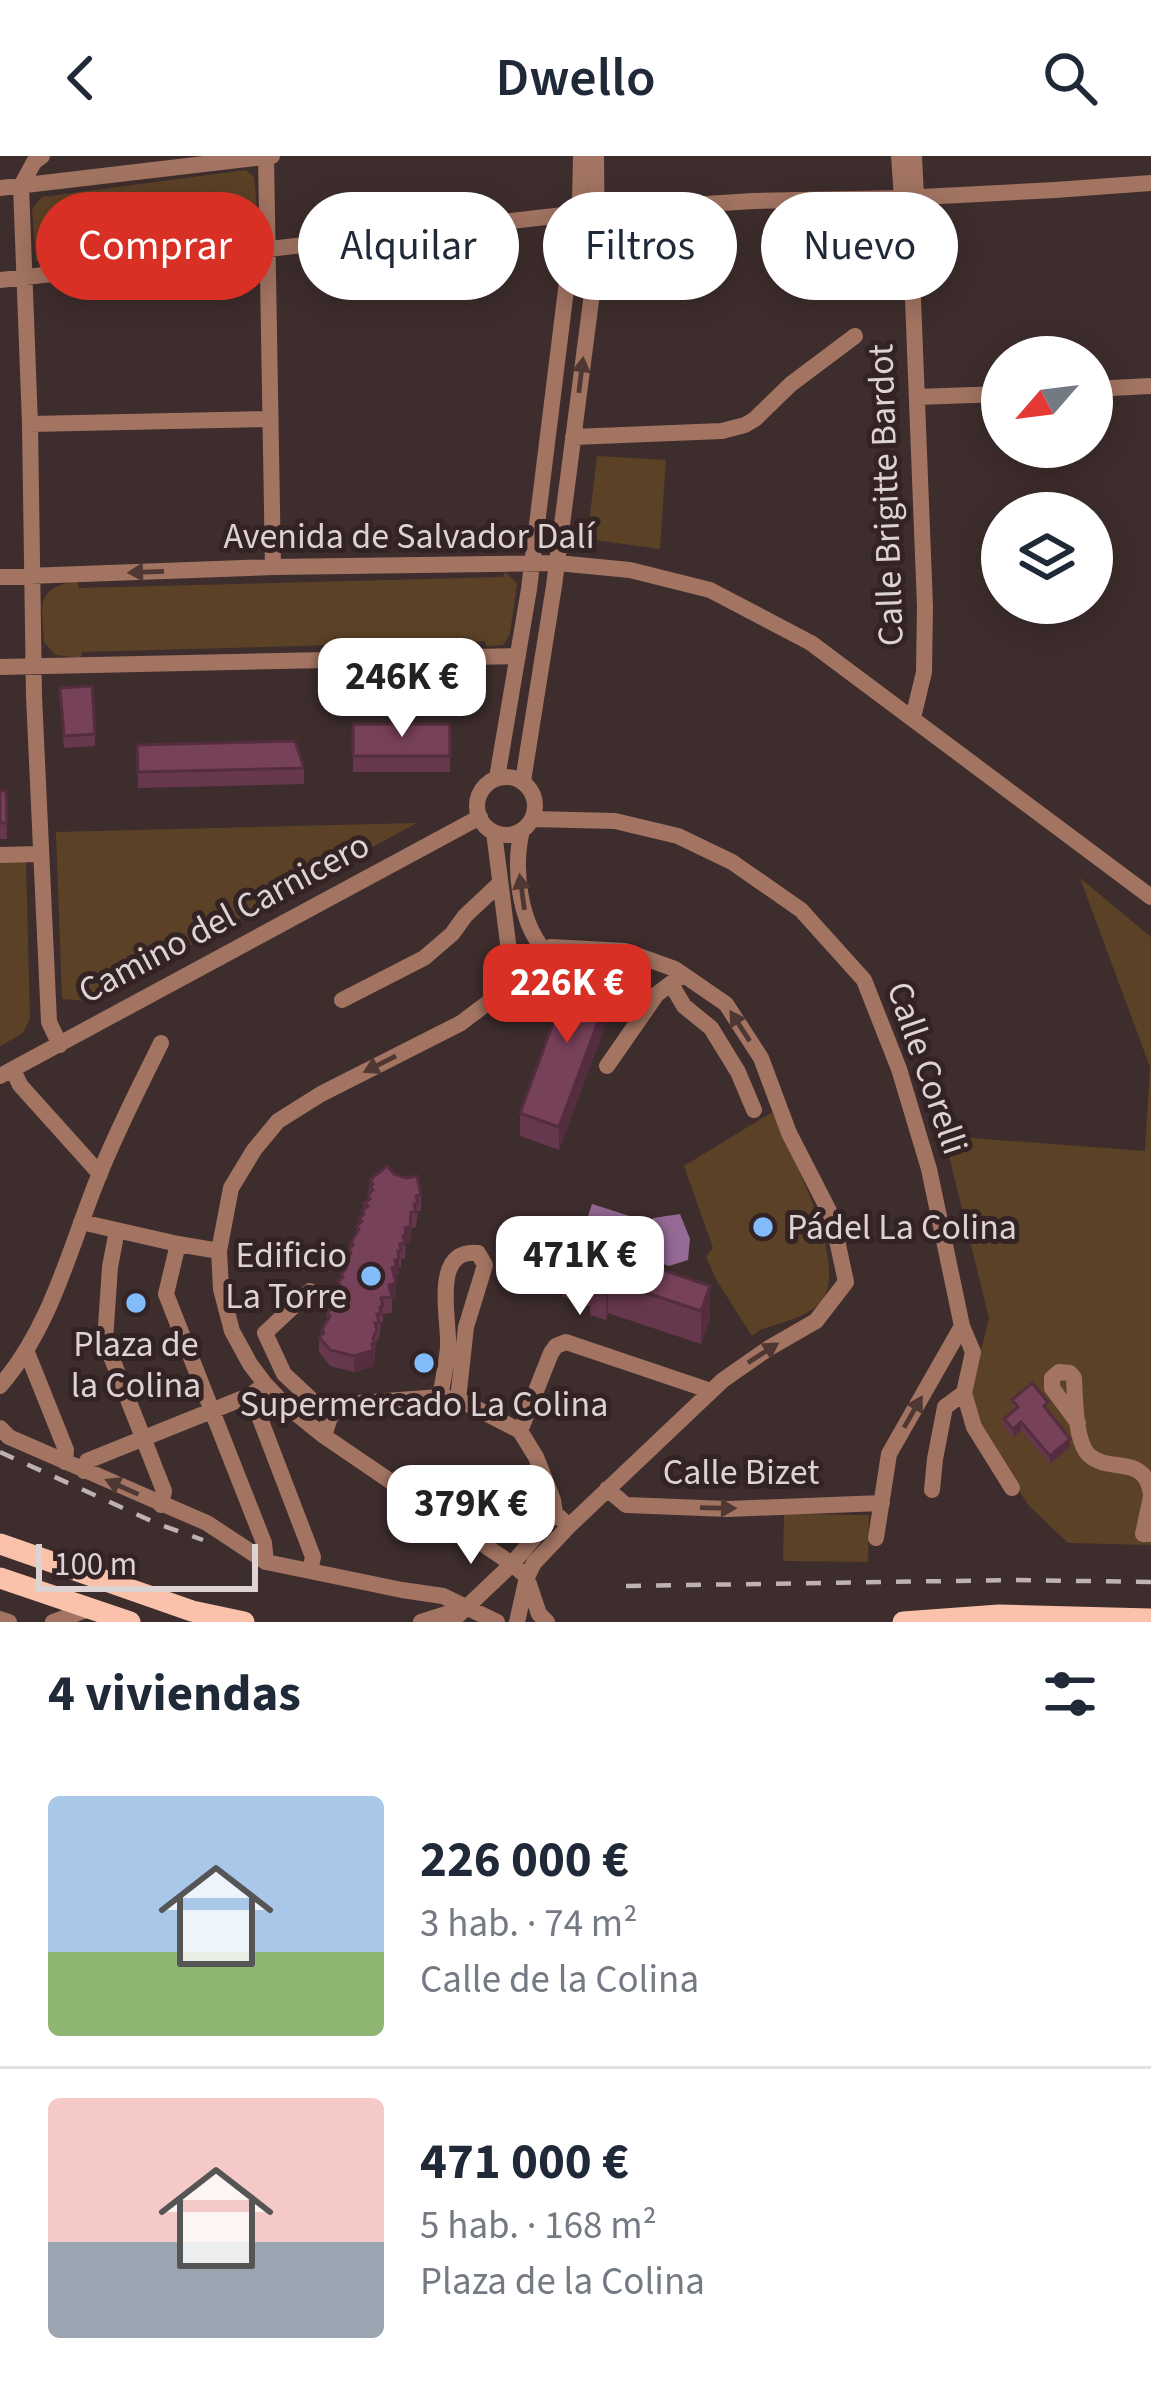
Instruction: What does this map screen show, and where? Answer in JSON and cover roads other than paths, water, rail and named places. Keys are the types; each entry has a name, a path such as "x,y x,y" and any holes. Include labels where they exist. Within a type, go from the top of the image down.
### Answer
{"main road":[{"path":"0,1544 192,1611 244,1622"},
{"path":"0,1578 98,1615 130,1622"},
{"path":"903,1622 999,1615 1151,1618"}],"street":[{"path":"42,156 21,186 41,854 49,1022 60,1045"},
{"path":"0,188 97,166 269,156 268,192"},
{"path":"581,156 586,192"},
{"path":"591,192 596,156"},
{"name":"Calle Brigitte Bardot","path":"899,156 908,192"},
{"name":"Calle Brigitte Bardot","path":"910,192 914,156"},
{"path":"958,194 1151,183"},
{"path":"274,250 543,218"},
{"path":"0,280 36,276"},
{"path":"268,300 273,567"},
{"path":"497,778 532,563 565,300"},
{"path":"523,782 591,300"},
{"name":"Calle Brigitte Bardot","path":"913,300 925,606 924,672 913,718"},
{"path":"573,437 722,431 745,425 855,336"},
{"path":"1113,388 1151,386"},
{"path":"917,398 981,395"},
{"path":"30,424 269,419"},
{"name":"Avenida de Salvador Dalí","path":"0,577 556,563 630,570 710,590 811,643 1151,897"},
{"path":"0,668 518,656"},
{"path":"310,1571 313,1557 221,1289 219,1251 231,1188 278,1121 461,1023 490,1000 511,958 494,832 477,808 482,789 497,778 523,782 535,802 518,848 524,908 531,934 543,949"},
{"name":"Camino del Carnicero","path":"6,1073 480,817"},
{"name":"Calle Corelli","path":"527,825 615,821 677,836 732,862 801,910 864,980 899,1069 928,1169 962,1326 973,1352 964,1393"},
{"path":"494,832 513,834 527,825"},
{"path":"0,855 41,854"},
{"path":"341,1000 424,958 499,884"},
{"path":"451,1622 562,1519 607,1490 711,1391 769,1348 816,1321 845,1282 832,1216 789,1133 761,1058 726,1004 625,951 543,949 511,958"},
{"path":"607,1066 657,994 677,979"},
{"path":"677,979 684,1006 711,1028 754,1110"},
{"path":"0,1385 41,1324 100,1174 161,1043"},
{"path":"6,1073 100,1174"},
{"path":"81,1222 219,1251"},
{"path":"117,1230 105,1340 164,1491 161,1505"},
{"path":"178,1244 166,1294 264,1543 266,1562"},
{"path":"478,1253 485,1264 449,1398 445,1294 449,1268 454,1258 478,1253"},
{"path":"310,1292 265,1333 284,1373 330,1417"},
{"path":"876,1538 889,1454 962,1326"},
{"path":"520,1430 550,1353 566,1342 711,1391"},
{"path":"26,1350 66,1450 65,1462"},
{"path":"84,1471 87,1461 258,1390"},
{"path":"258,1390 283,1402 324,1436 512,1564 527,1577 539,1613 547,1622"},
{"path":"932,1490 946,1407 964,1393 974,1427 1012,1488"},
{"path":"324,1436 330,1417 345,1404 449,1398 520,1430 562,1519"},
{"path":"1078,1423 1085,1451 1094,1459 1133,1467 1150,1484 1143,1534 1151,1534"},
{"path":"0,1427 8,1437 207,1523 266,1562 443,1596 496,1622"},
{"name":"Calle Bizet","path":"607,1490 626,1505 728,1509 882,1503"},
{"path":"517,1622 527,1577 562,1519"},
{"path":"422,1622 466,1608"},
{"path":"53,1622 98,1615"},
{"path":"0,1619 9,1622"}],"railway":[{"path":"0,1452 203,1540"},
{"path":"626,1586 1151,1582"}],"place":[{"name":"Pádel La Colina","path":"763,1227"},
{"name":"Edificio La Torre","path":"371,1276"},
{"name":"Plaza de la Colina","path":"136,1303"},
{"name":"Supermercado La Colina","path":"424,1363"}]}
